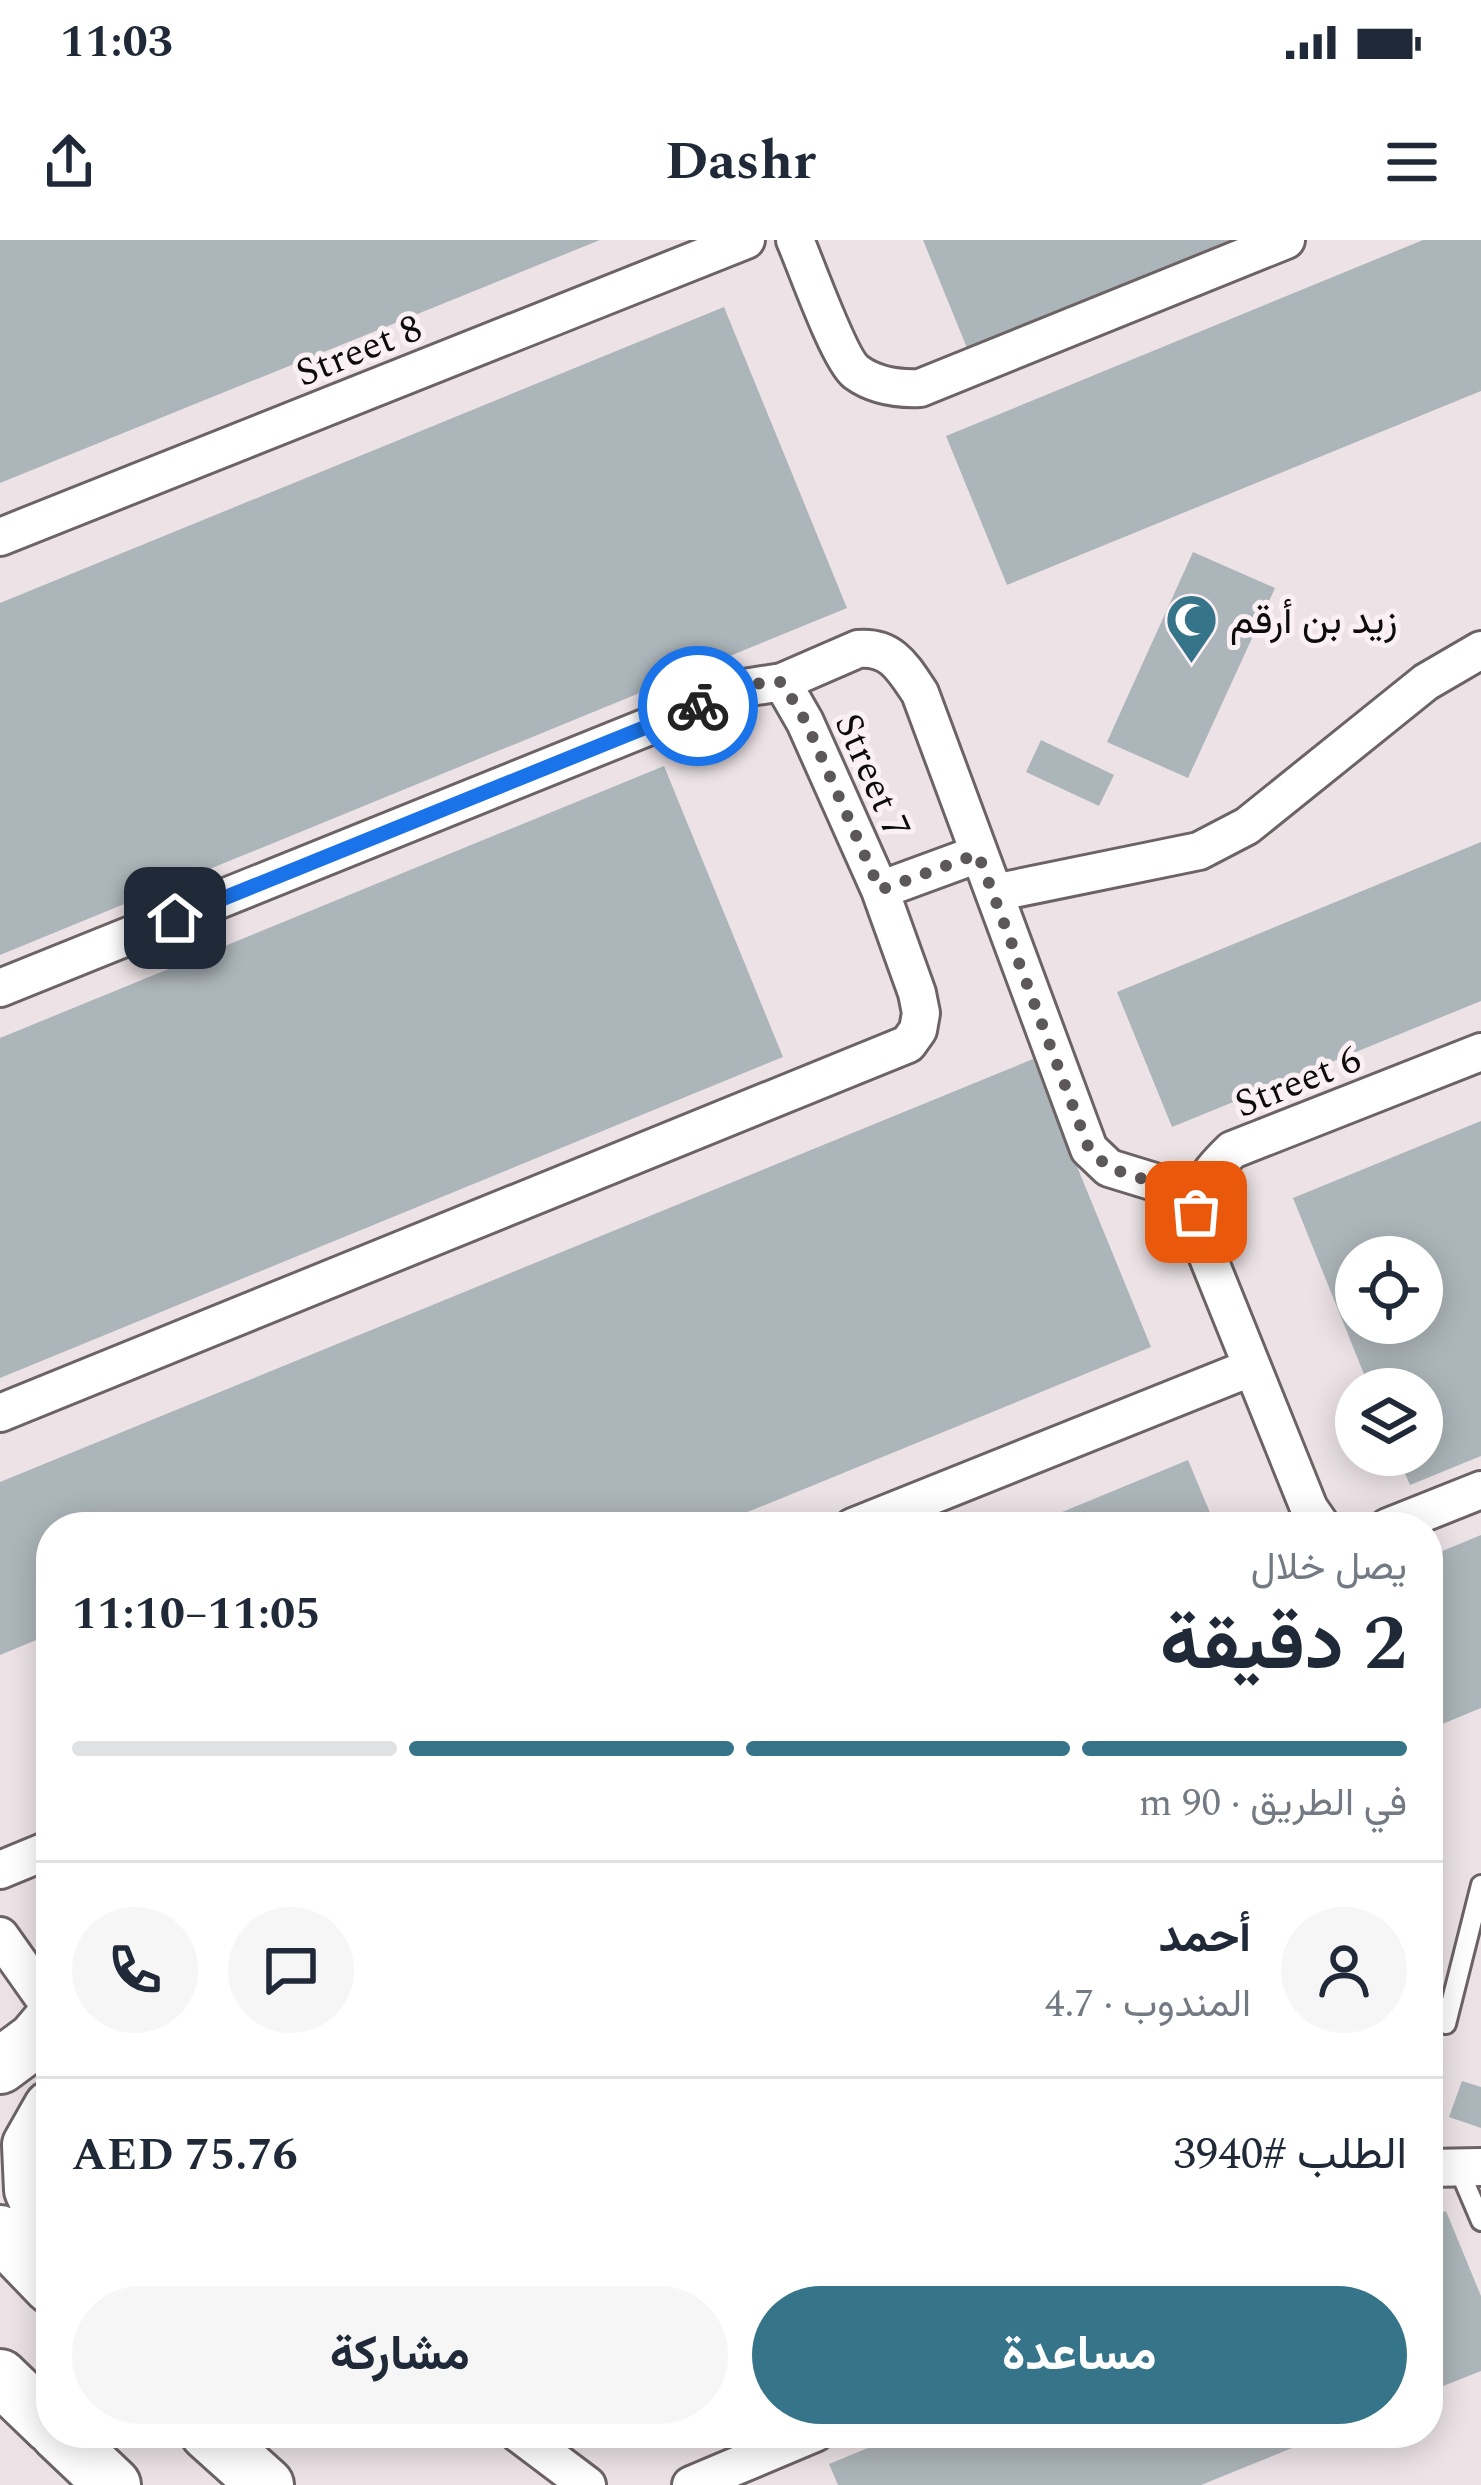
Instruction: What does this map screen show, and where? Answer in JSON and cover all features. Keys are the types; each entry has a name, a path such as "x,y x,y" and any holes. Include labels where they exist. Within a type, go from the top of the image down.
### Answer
{"main road":[{"path":"0,2066 36,2038"},
{"path":"36,2134 30,2145 36,2199"},
{"path":"0,2233 36,2271"},
{"path":"0,2377 36,2412"},
{"path":"74,2448 113,2485"},
{"path":"225,2448 266,2485"}],"street":[{"name":"Street 8","path":"0,537 746,240"},
{"path":"795,240 850,369 897,389 920,388 1286,240"},
{"path":"0,988 744,688 782,682 858,650 885,652 896,659 920,693 1089,1149 1109,1168 1197,1196 1201,1240 1312,1512"},
{"path":"994,892 1199,851 1246,826 1426,682 1481,650"},
{"name":"Street 7","path":"0,1413 908,1044 918,1030 921,1013 880,890 806,722 782,682"},
{"path":"880,890 978,854"},
{"name":"Street 6","path":"1197,1196 1212,1169 1232,1150 1481,1052"},
{"path":"890,1512 1250,1368"},
{"path":"1426,1512 1481,1490"},
{"path":"0,1870 36,1855"},
{"path":"0,1936 36,1987"},
{"path":"538,2448 587,2485"},
{"path":"691,2485 779,2448"}],"lane":[{"path":"1446,2024 1481,1885"},
{"path":"1456,2167 1481,2221"}],"building":[{"path":"0,240 600,240 0,483"},
{"path":"923,240 1232,240 967,348"},
{"path":"1423,240 1481,240 1481,391 1007,585 946,436"},
{"path":"724,307 847,608 0,955 0,603"},
{"name":"زيد بن أرقم","path":"1193,552 1275,588 1188,778 1107,742"},
{"path":"1041,740 1114,775 1099,806 1026,772"},
{"path":"664,766 783,1057 0,1378 0,1038"},
{"path":"1481,842 1481,1001 1172,1127 1117,992"},
{"path":"1033,1059 1151,1347 748,1512 36,1512 36,1640 0,1655 0,1482"},
{"path":"1481,1121 1481,1456 1443,1472 1443,1368 1362,1368 1352,1344 1443,1344 1443,1236 1335,1236 1335,1302 1293,1198"},
{"path":"1188,1460 1210,1512 1062,1512"},
{"path":"1406,1476 1432,1476 1410,1485"},
{"path":"1481,1535 1481,1708 1443,1724 1443,1551"},
{"path":"1462,2081 1481,2087 1481,2128 1449,2117"},
{"path":"1443,2212 1481,2296 1481,2371 1443,2386"},
{"path":"868,2448 1292,2448 1201,2485 838,2485 829,2464"}],"way so far":[{"path":"698,706 763,682 782,682 806,722 880,890 978,854 1089,1149 1109,1168 1197,1196 1196,1212"}],"place":[{"name":"زيد بن أرقم","path":"1191,665"}],"route":[{"path":"175,918 698,706"}]}
